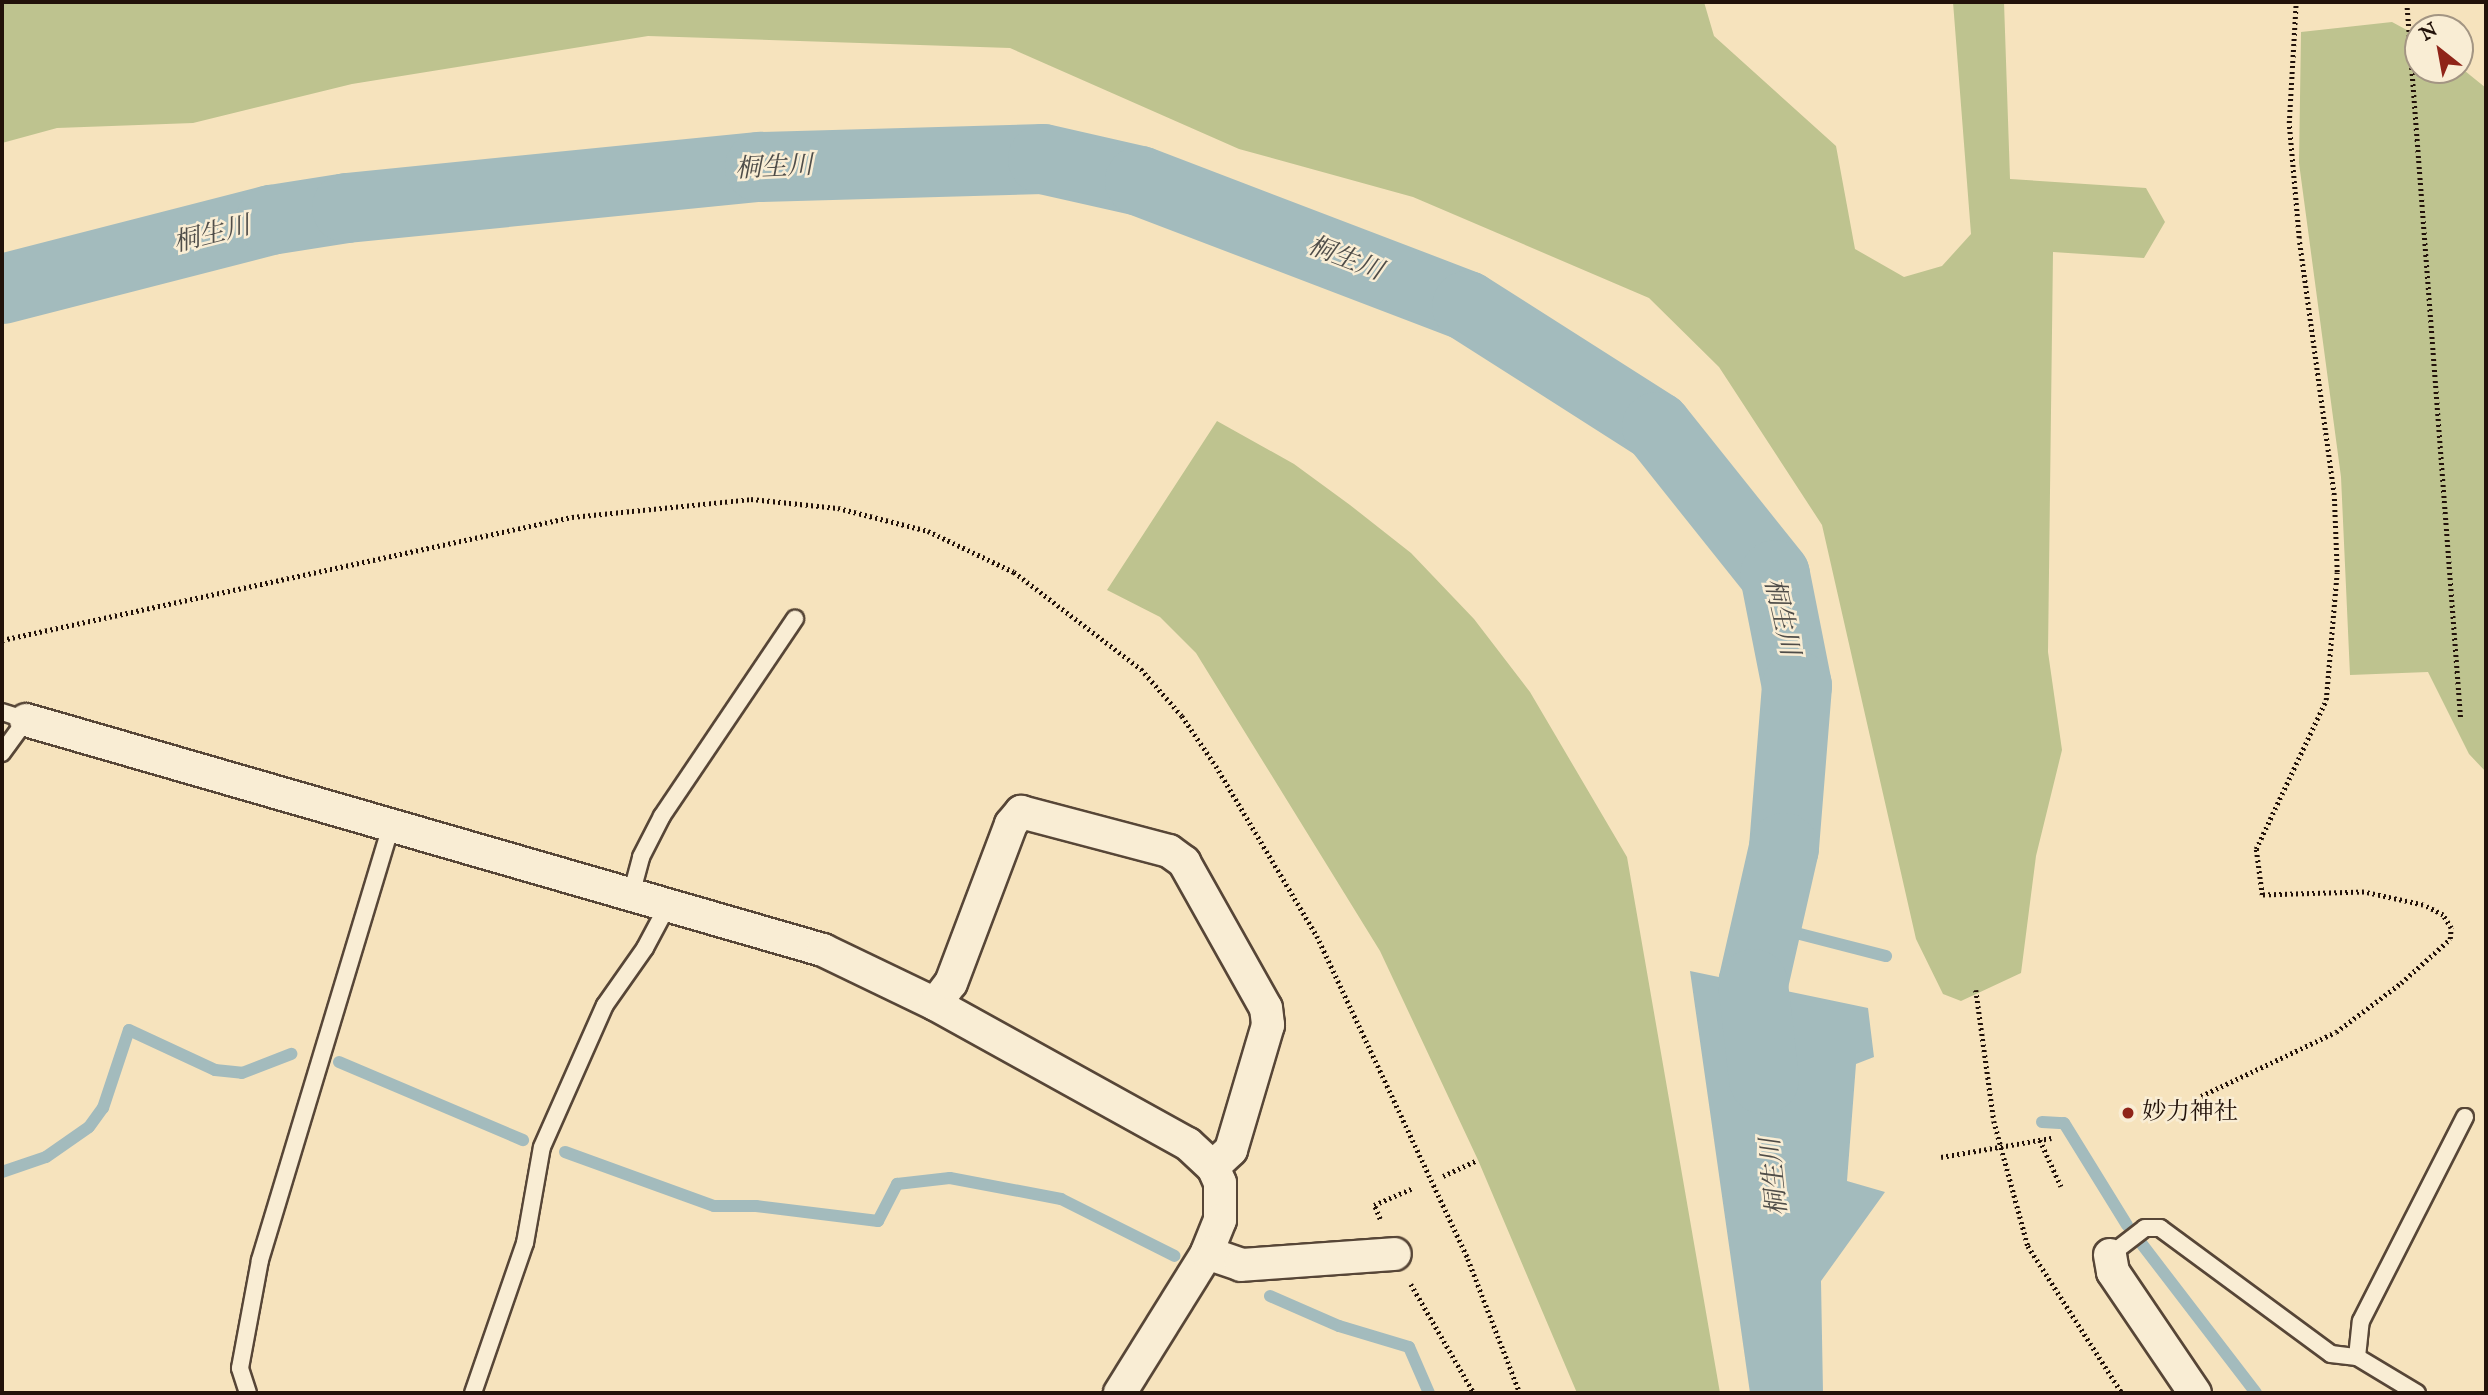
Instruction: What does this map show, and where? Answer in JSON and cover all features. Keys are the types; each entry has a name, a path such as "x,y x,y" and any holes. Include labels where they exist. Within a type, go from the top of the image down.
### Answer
{"street":[{"path":"14,716 823,950 934,1004 1188,1144 1213,1167 1220,1183 1220,1220 1207,1254 1120,1393"},
{"path":"934,1004 951,983 1011,824 1021,811 1169,851 1184,862 1267,1016 1231,1150 1213,1167"},
{"path":"1207,1254 1241,1265 1395,1254"},
{"path":"2110,1255 2113,1272 2195,1393"}],"lane":[{"path":"631,895 641,857 662,816 795,619"},
{"path":"2,752 14,716"},
{"path":"248,1393 240,1368 260,1260 391,825"},
{"path":"473,1393 525,1243 542,1147 605,1005 646,948 668,905"},
{"path":"2357,1357 2361,1321 2465,1117"},
{"path":"2110,1255 2144,1228 2160,1228 2331,1354 2357,1357 2417,1393"}],"path":[{"path":"2201,1096 2336,1032 2401,983 2450,939 2451,928 2443,915 2423,905 2364,892 2262,895 2256,849 2326,700 2337,572 2333,482 2299,238 2289,123 2296,2"},
{"path":"2407,2 2461,720"},
{"path":"2,640 572,517 751,499 838,508 928,531 1014,572 1140,669 1182,716 1216,766 1317,936 1468,1259 1520,1393"},
{"path":"1976,990 2000,1147 2032,1254 2122,1393"},
{"path":"1941,1157 2051,1138"},
{"path":"2040,1140 2061,1186"},
{"path":"1443,1176 1478,1160"},
{"path":"1413,1188 1374,1205 1395,1254 1474,1393"}],"green space":[{"path":"2,2 1704,2 1714,36 1836,146 1855,249 1904,277 1942,266 1971,234 1953,2 2004,2 2010,179 2146,188 2165,222 2144,258 2053,252 2048,652 2062,750 2036,856 2021,973 1961,1001 1943,994 1916,939 1822,525 1719,367 1649,298 1413,197 1239,149 1010,48 648,36 352,84 193,123 57,128 2,143"},
{"path":"2392,22 2404,28 2404,84 2474,84 2474,78 2486,88 2486,772 2469,754 2428,672 2350,675 2341,477 2299,163 2301,32"},
{"path":"1217,421 1294,464 1350,505 1411,553 1474,619 1530,692 1627,857 1720,1393 1577,1393 1478,1160 1380,951 1196,653 1160,617 1107,590"}],"water":[{"path":"1690,971 1868,1008 1874,1057 1856,1064 1847,1181 1885,1192 1821,1281 1823,1393 1750,1393"}],"waterway":[{"name":"桐生川","path":"2,289 271,220 347,208 760,167 1043,159 1140,181 1467,306 1657,427 1775,575 1797,686 1784,848 1753,984 1764,1079"},
{"path":"1765,925 1886,956"},
{"path":"2,1172 46,1157 89,1127 103,1108 129,1030 215,1070 242,1073 291,1054"},
{"path":"339,1062 523,1140"},
{"path":"2042,1122 2064,1123 2127,1225"},
{"path":"565,1152 714,1206 756,1206 878,1221 897,1184 950,1178 1061,1199 1175,1256"},
{"path":"2141,1243 2256,1393"},
{"path":"1270,1296 1339,1326 1409,1347 1429,1393"}],"place":[{"name":"妙力神社","path":"2128,1113"}]}
